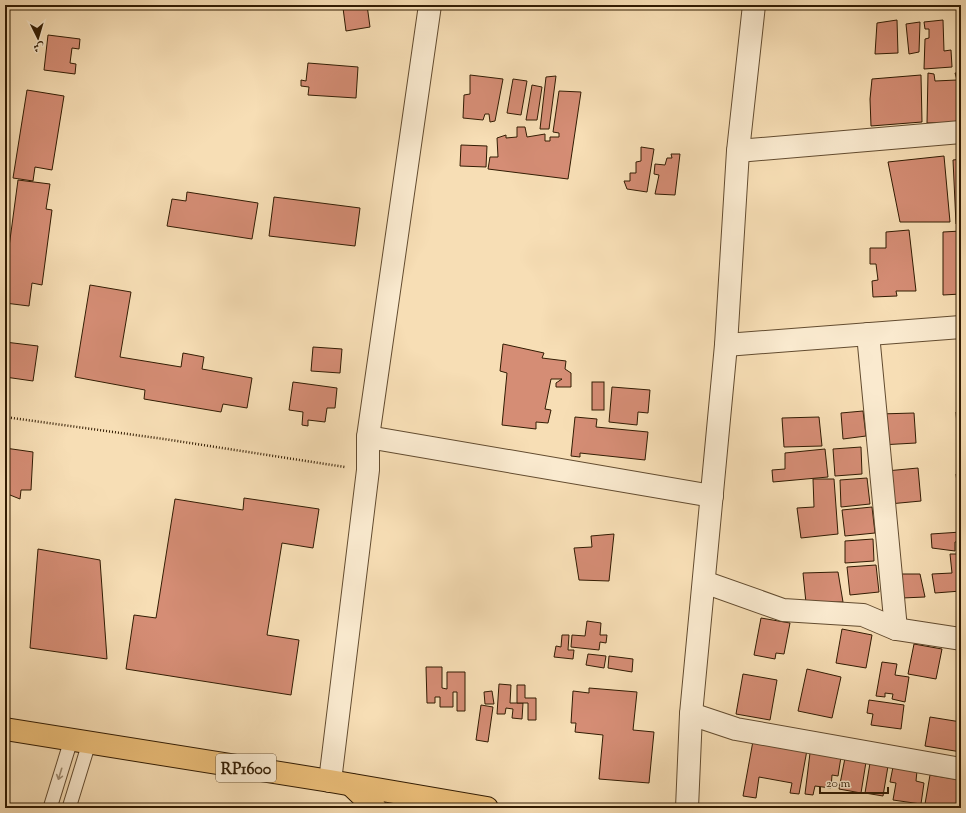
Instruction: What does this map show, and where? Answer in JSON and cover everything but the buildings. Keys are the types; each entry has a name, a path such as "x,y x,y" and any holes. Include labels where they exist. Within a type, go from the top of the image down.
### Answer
{"main road":[{"name":"RP1600","path":"5,729 330,781 457,806 487,808"},
{"path":"351,785 375,808"}],"street":[{"path":"330,781 368,470 368,437 430,5"},
{"path":"686,808 691,714 726,345 738,151 754,5"},
{"path":"738,151 961,132"},
{"path":"726,345 961,327"},
{"path":"868,334 896,629"},
{"path":"368,437 712,496"},
{"path":"704,582 783,610 863,615 896,629 961,639"},
{"path":"691,714 736,729 961,769"}],"lane":[{"path":"50,808 80,741"},
{"path":"70,808 80,741"}],"path":[{"path":"5,417 164,439 368,470"}]}
